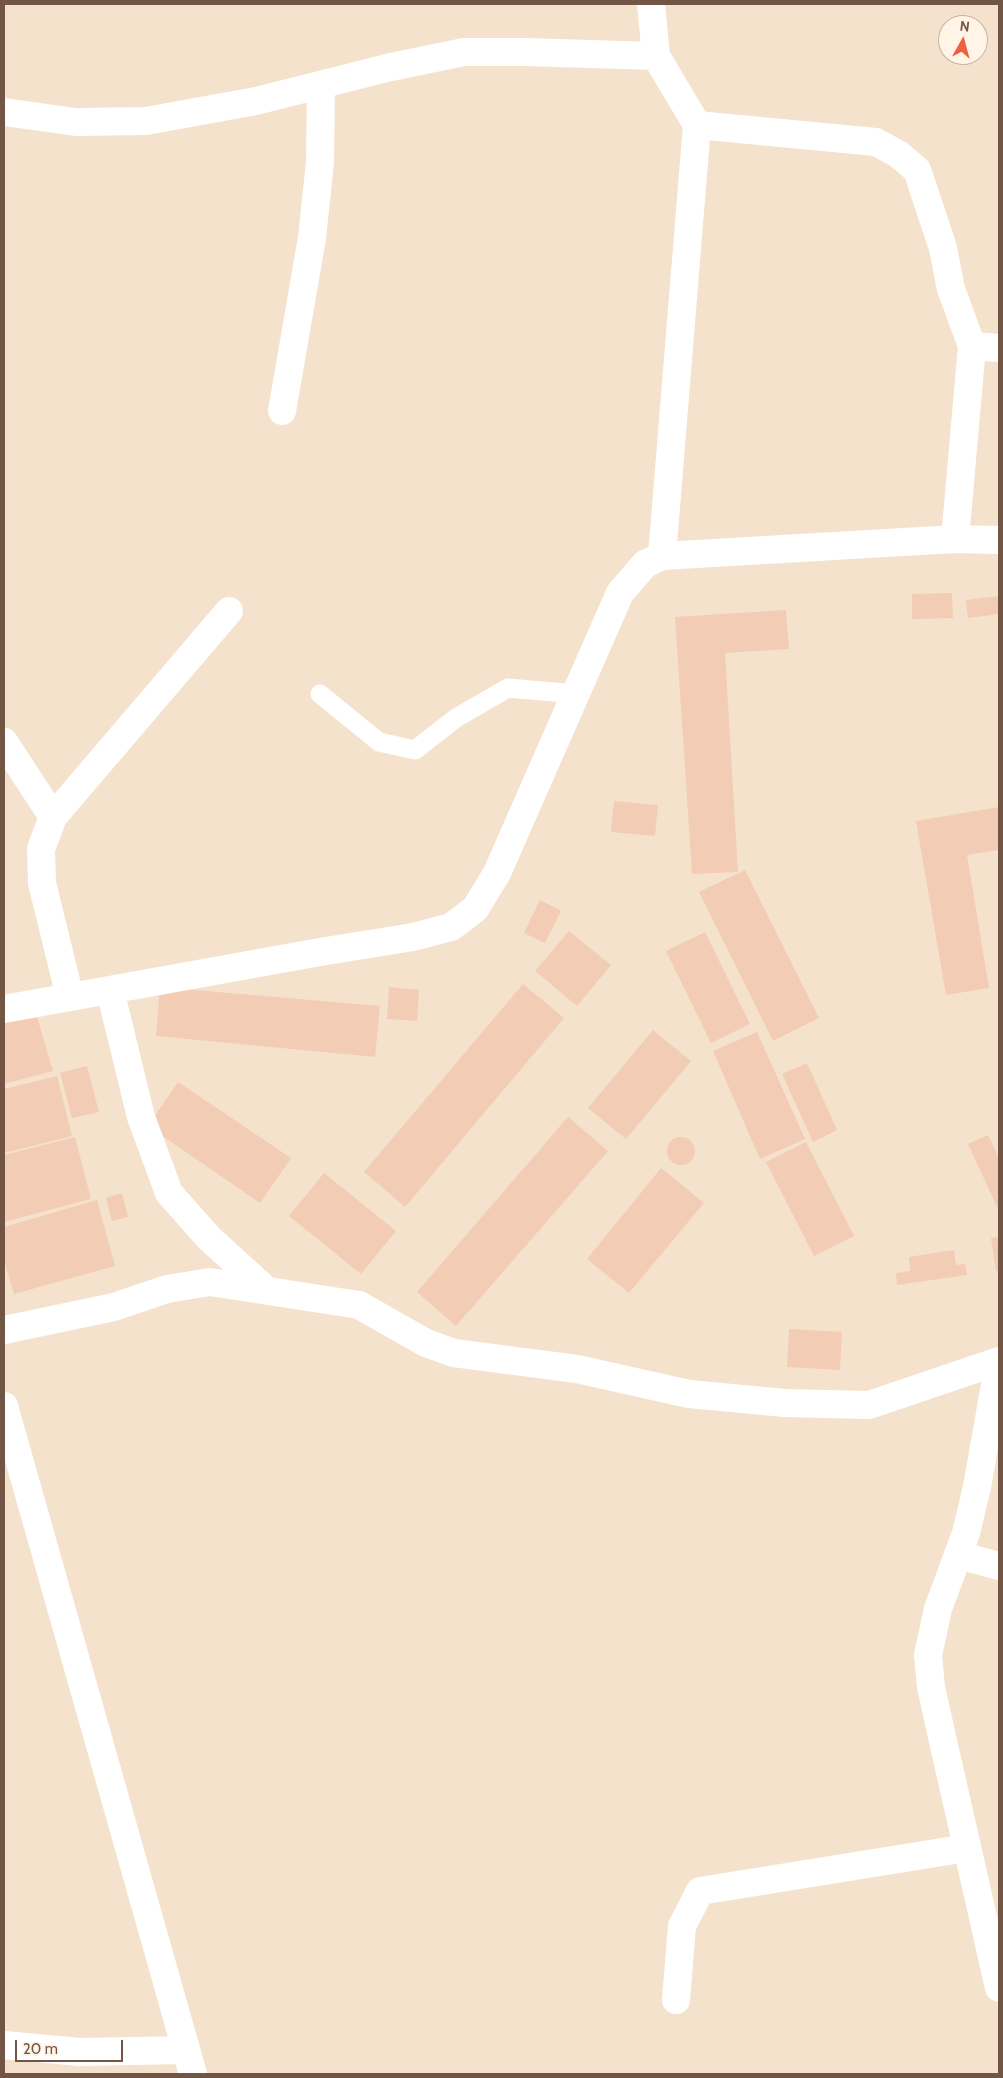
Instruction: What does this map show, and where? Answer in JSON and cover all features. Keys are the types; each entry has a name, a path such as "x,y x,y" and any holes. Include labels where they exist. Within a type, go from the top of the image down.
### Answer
{"street":[{"path":"651,4 656,56 697,125 662,556"},
{"path":"4,112 76,122 146,121 256,101 464,52 656,56"},
{"path":"282,411 312,238 320,162 321,85"},
{"path":"697,125 876,142 898,154 917,170 943,248 951,289 972,346 955,540"},
{"path":"972,346 999,348"},
{"path":"4,1009 413,937 451,927 475,909 497,873 620,593 645,564 662,556 955,540 999,540"},
{"path":"70,997 42,883 41,848 53,817 229,612"},
{"path":"4,742 53,817"},
{"path":"110,990 141,1117 169,1193 209,1238 265,1290"},
{"path":"4,1330 114,1308 166,1289 210,1282 358,1305 426,1343 454,1353 577,1369 689,1394 785,1403 869,1405 999,1361 977,1486 966,1533 938,1609 928,1655 931,1687 999,1988"},
{"path":"4,1406 189,2062 4,2045"},
{"path":"958,1555 999,1566"},
{"path":"676,2000 682,1926 700,1891 967,1848"}],"lane":[{"path":"320,694 380,742 415,750 456,718 508,688 576,694"}],"shaded area":[{"path":"4,4 999,4 999,2074 4,2074"}],"building":[{"path":"952,593 953,618 912,619 912,594"},
{"path":"999,596 999,614 968,618 966,600"},
{"path":"786,610 789,649 725,653 738,872 692,874 675,617"},
{"path":"614,801 658,805 655,836 611,832"},
{"path":"999,807 999,850 967,855 989,988 946,995 916,821"},
{"path":"745,870 819,1018 773,1041 699,892"},
{"path":"540,900 561,911 545,943 524,933"},
{"path":"569,931 611,965 577,1006 535,971"},
{"path":"705,932 750,1024 711,1043 666,951"},
{"path":"523,984 564,1018 405,1207 364,1172"},
{"path":"160,987 380,1006 375,1057 156,1036"},
{"path":"389,987 419,990 417,1021 387,1019"},
{"path":"35,1010 53,1071 4,1084 4,1020"},
{"path":"653,1030 691,1061 626,1139 588,1108"},
{"path":"757,1032 805,1139 760,1159 713,1051"},
{"path":"807,1063 837,1130 813,1142 782,1074"},
{"path":"87,1066 99,1112 72,1118 60,1073"},
{"path":"57,1076 72,1136 4,1153 4,1089"},
{"path":"178,1082 291,1158 260,1203 148,1126"},
{"path":"568,1117 608,1151 456,1326 417,1292"},
{"path":"988,1135 999,1158 999,1211 968,1144"},
{"path":"75,1137 91,1199 4,1222 4,1155"},
{"path":"681,1137 691,1141 695,1151 691,1161 681,1165 671,1161 667,1151 671,1141"},
{"path":"806,1142 854,1236 814,1256 766,1162"},
{"path":"661,1168 704,1203 629,1293 587,1259"},
{"path":"324,1173 396,1231 361,1274 289,1216"},
{"path":"122,1193 128,1217 112,1221 106,1198"},
{"path":"97,1200 115,1266 14,1294 4,1260 4,1227"},
{"path":"999,1237 999,1270 996,1271 991,1238"},
{"path":"954,1250 956,1265 965,1264 967,1275 897,1285 896,1273 910,1271 909,1257"},
{"path":"789,1329 842,1332 840,1370 787,1367"}]}
